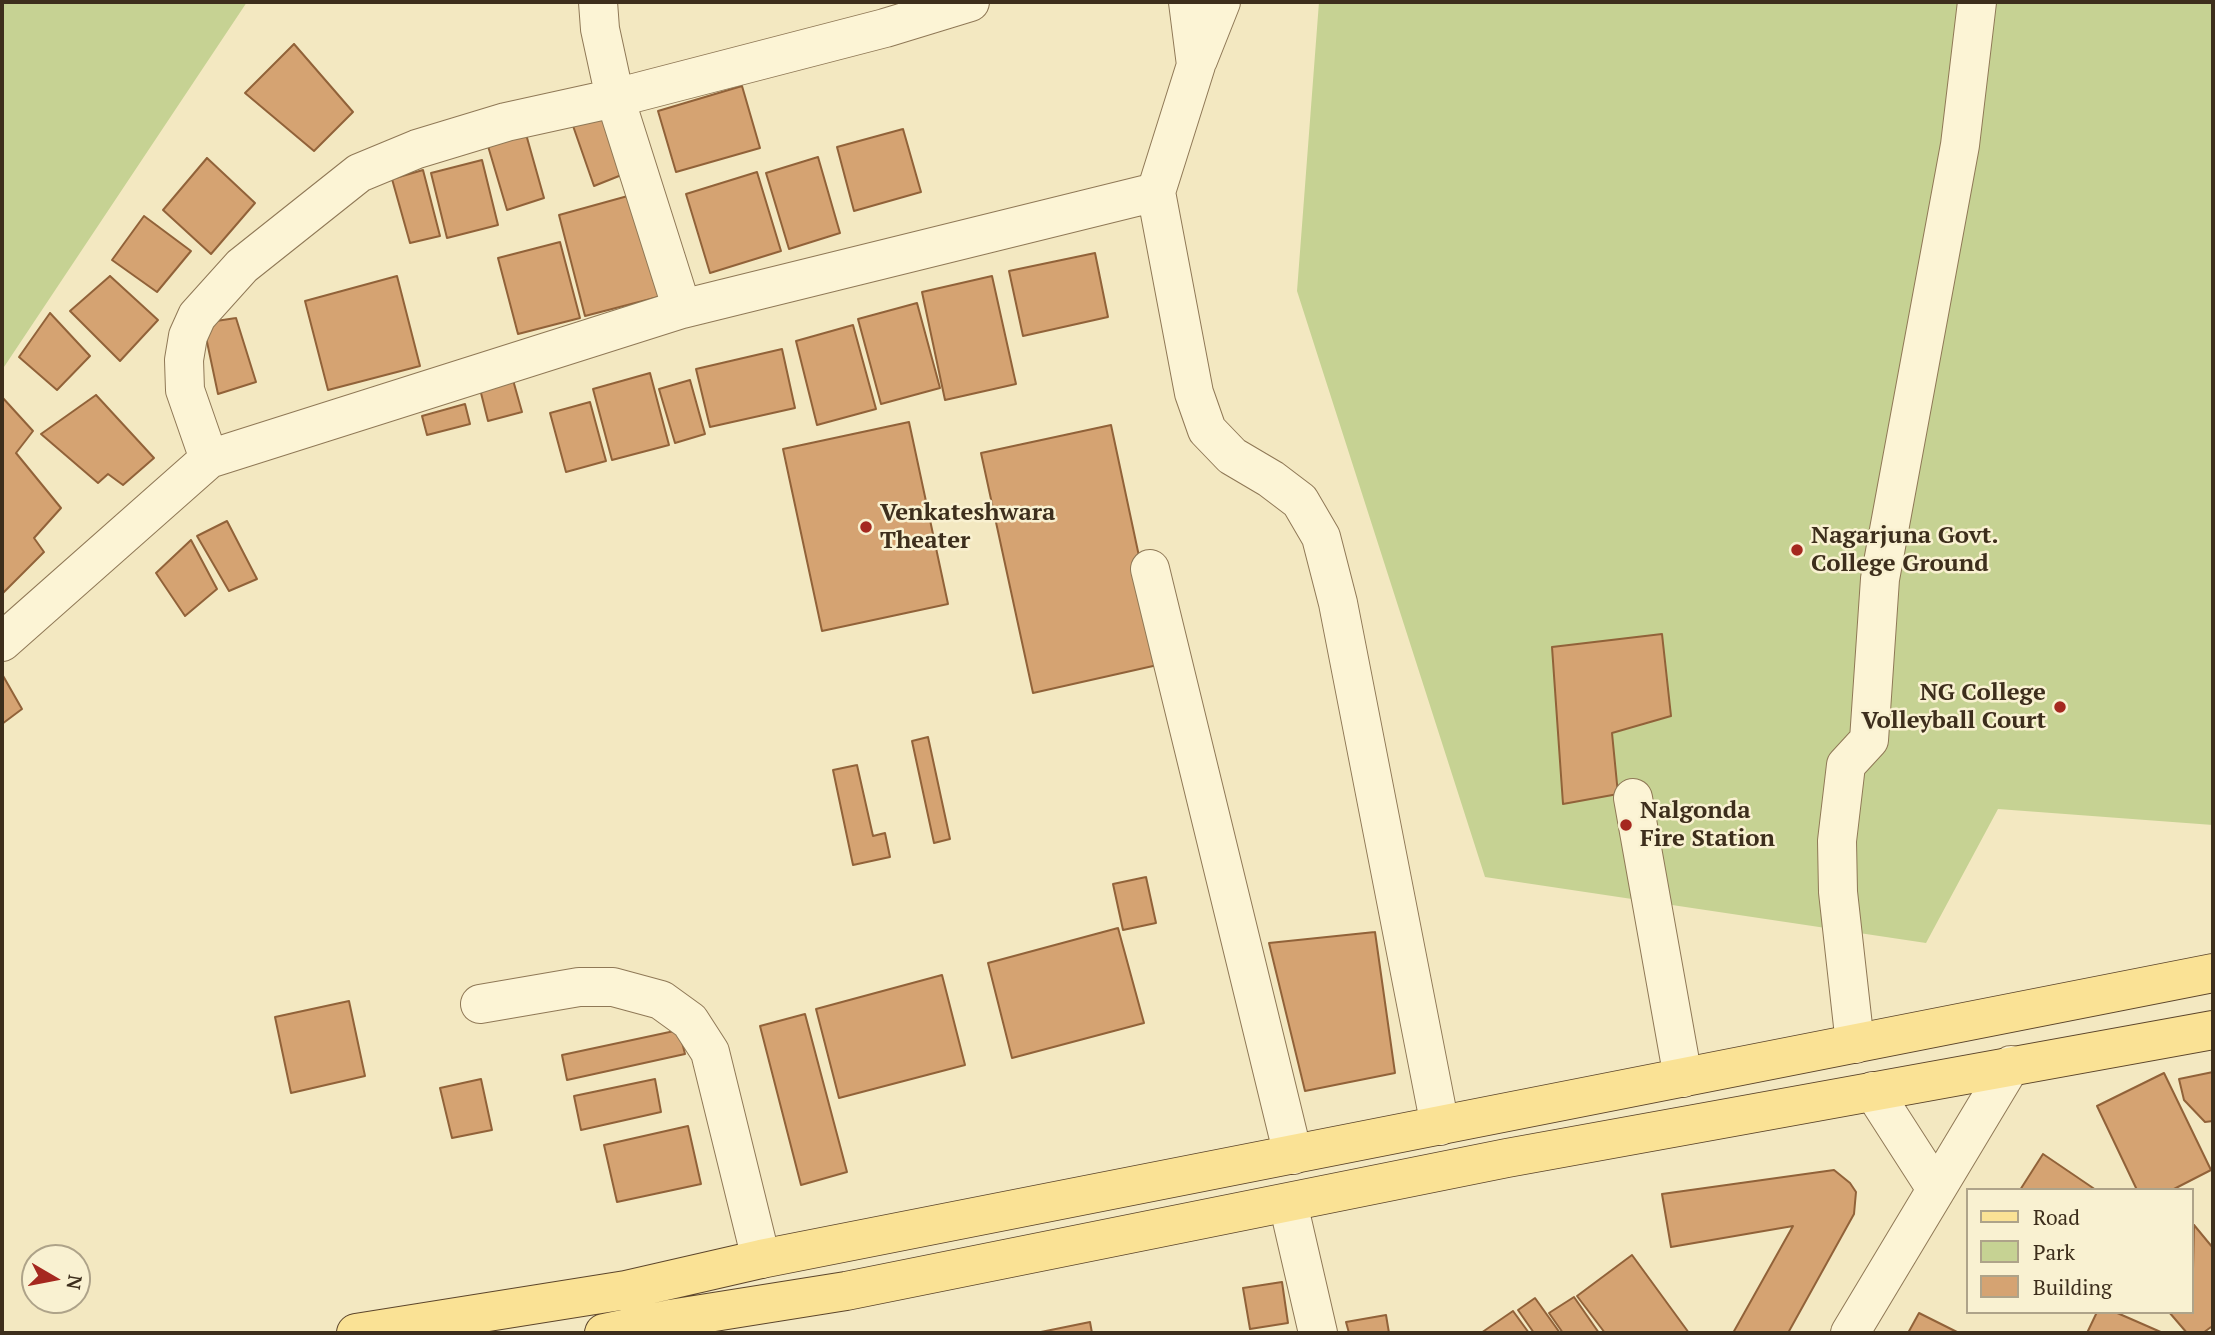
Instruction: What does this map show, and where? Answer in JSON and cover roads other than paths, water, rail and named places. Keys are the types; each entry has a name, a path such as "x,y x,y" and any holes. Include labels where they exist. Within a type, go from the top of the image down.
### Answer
{"main road":[{"path":"356,1333 626,1290 761,1259 2213,973"},
{"path":"604,1333 670,1326 1507,1158 2213,1030"}],"street":[{"path":"598,2 600,29 615,98 682,309"},
{"path":"209,459 185,390 184,360 188,336 197,316 242,266 359,173 418,149 506,122 615,98 881,15 970,2"},
{"path":"1188,2 1196,65"},
{"path":"1221,2 1196,65 1156,192 1194,393 1207,430 1232,456 1271,479 1300,501 1321,537 1338,603 1440,1126"},
{"path":"1855,1044 1838,892 1837,841 1846,765 1869,740 1880,579 1959,145 1977,2"},
{"path":"2,642 209,459 682,309 1156,192"},
{"path":"1150,569 1293,1155"},
{"path":"1633,798 1683,1078"},
{"path":"480,1004 579,987 613,987 661,1000 690,1021 710,1052 761,1259"},
{"path":"1850,1333 2011,1065"},
{"path":"1873,1091 1936,1189"},
{"path":"1288,1203 1318,1333"}],"place":[{"name":"Venkateshwara Theater","path":"866,527"},
{"name":"Nagarjuna Govt. College Ground","path":"1797,550"},
{"name":"NG College Volleyball Court","path":"2060,707"},
{"name":"Nalgonda Fire Station","path":"1626,825"}]}
